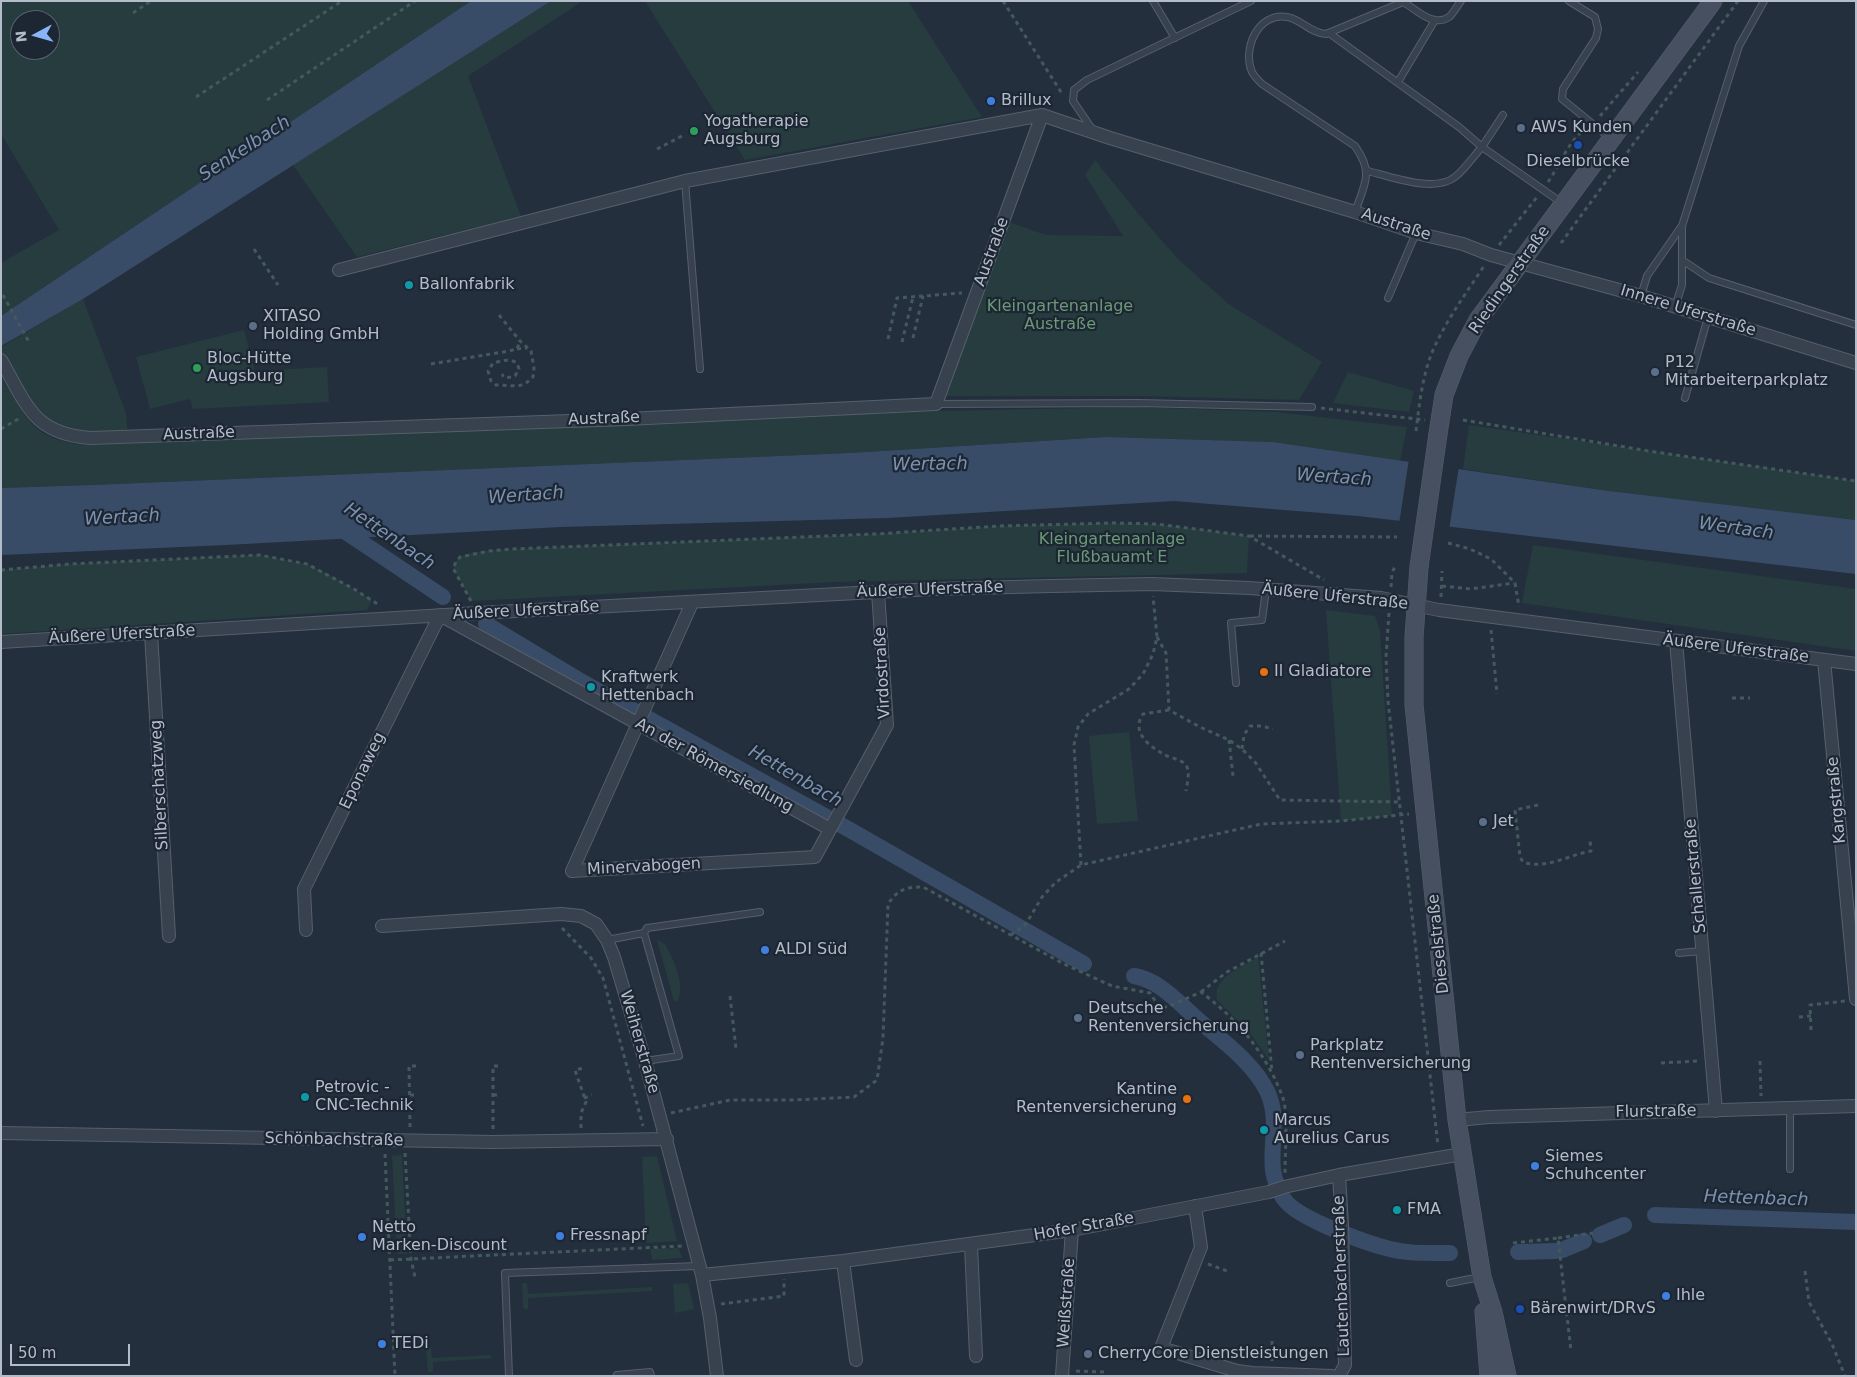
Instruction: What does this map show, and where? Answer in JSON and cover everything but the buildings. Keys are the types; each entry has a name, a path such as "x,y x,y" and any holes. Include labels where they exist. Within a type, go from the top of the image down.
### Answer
{"main road":[{"name":"Riedingerstraße","path":"1416,605 1419,567 1444,395 1459,356 1478,320 1714,1"},
{"name":"Dieselstraße","path":"1416,605 1413,648 1414,705 1424,813 1457,1120 1482,1280 1489,1376"},
{"name":"Dieselstraße","path":"1482,1280 1493,1312 1507,1376"}],"street":[{"name":"Austraße","path":"1,360 32,412 45,425 72,437 91,438 637,418 936,404 1042,115"},
{"name":"Austraße","path":"339,270 686,181 1042,115 1356,212 1416,233 1463,244 1491,255 1520,262"},
{"name":"Innere Uferstraße","path":"1520,262 1641,296 1856,363"},
{"name":"Äußere Uferstraße","path":"1,642 478,613 878,592 1152,584 1266,589 1390,600 1439,610 1856,664"},
{"name":"Virdostraße","path":"830,829 887,725 878,592"},
{"path":"636,724 692,602"},
{"name":"An der Römersiedlung","path":"440,616 830,829"},
{"name":"Eponaweg","path":"306,930 304,889 440,616"},
{"name":"Silberschatzweg","path":"151,633 169,936"},
{"name":"Schallerstraße","path":"1676,641 1716,1111"},
{"name":"Kargstraße","path":"1824,660 1851,1000"},
{"name":"Minervabogen","path":"636,724 572,872 816,857 830,829"},
{"name":"Weiherstraße","path":"382,926 573,915 590,920 601,929 607,940 645,1061 701,1270 708,1306 717,1376"},
{"name":"Flurstraße","path":"1457,1120 1499,1116 1856,1106"},
{"name":"Schönbachstraße","path":"1,1133 385,1141 582,1142 667,1139"},
{"name":"Hofer Straße","path":"701,1270 784,1267 843,1261 1072,1230 1269,1192 1284,1187 1339,1176 1462,1154"},
{"name":"Lautenbacherstraße","path":"1339,1176 1343,1249 1345,1365 1339,1376"},
{"path":"1195,1206 1201,1247 1161,1348 1237,1371 1332,1376"},
{"name":"Weißstraße","path":"1062,1373 1072,1230"},
{"path":"971,1245 976,1356"},
{"path":"843,1261 856,1360"}],"lane":[{"path":"1153,1 1175,38"},
{"path":"1094,132 1073,100 1074,90 1087,80 1251,1"},
{"path":"1356,212 1368,171 1364,159 1355,146 1262,84 1252,72 1250,53 1252,38 1260,26 1272,18 1289,17 1317,34 1329,33 1403,2 1430,20 1440,21 1449,17 1461,1"},
{"path":"1569,1 1595,17 1598,29 1596,38 1563,89 1562,99 1612,140"},
{"path":"1641,296 1647,276 1682,226 1739,46 1764,1"},
{"path":"1398,82 1435,20"},
{"path":"1329,33 1459,127 1482,147 1564,205"},
{"path":"1368,171 1416,183 1442,183 1455,178 1482,147 1503,115"},
{"path":"686,181 700,368"},
{"path":"1674,307 1682,285 1682,226"},
{"path":"1388,298 1416,233"},
{"path":"1682,260 1709,278 1856,325"},
{"path":"1685,398 1708,317"},
{"path":"936,404 1138,403 1312,407"},
{"path":"1236,682 1231,623 1262,620 1266,589"},
{"path":"878,592 880,612 876,618 878,646"},
{"path":"607,940 644,933 647,928 760,912"},
{"path":"644,933 679,1056 645,1061"},
{"path":"1679,953 1702,951"},
{"path":"1790,1108 1790,1169"},
{"path":"509,1376 505,1273 701,1270"},
{"path":"1450,1283 1482,1280"},
{"path":"617,1374 650,1372 651,1376"}],"path":[{"path":"133,13 151,1"},
{"path":"196,97 342,1"},
{"path":"268,100 415,1"},
{"path":"1003,1 1061,92 1073,100"},
{"path":"1561,244 1738,1"},
{"path":"1416,431 1422,388 1431,356 1446,324 1491,255 1555,172 1563,154 1579,133 1593,124 1641,69"},
{"path":"657,149 684,135"},
{"path":"254,249 278,285"},
{"path":"888,339 897,298 977,292"},
{"path":"3,295 29,342"},
{"path":"913,338 923,296"},
{"path":"902,342 913,297"},
{"path":"499,315 520,341 531,351 534,368 533,378 518,386 496,385 491,381 488,371 493,363 513,361 518,365 517,374 506,378 502,374"},
{"path":"516,349 520,341"},
{"path":"431,364 527,348"},
{"path":"1312,407 1418,419 1439,428"},
{"path":"1,429 32,412"},
{"path":"1464,420 1655,452 1856,481"},
{"path":"478,613 454,568 456,562 460,557 514,549 875,534 999,526 1112,523 1157,524 1249,536 1397,537"},
{"path":"1249,536 1323,579 1330,594"},
{"path":"1448,543 1470,549 1491,559 1515,583 1521,620"},
{"path":"1,570 70,564 260,555 307,564 354,588 398,618"},
{"path":"1396,564 1392,573 1386,657 1388,701 1440,1158"},
{"path":"1439,610 1442,571"},
{"path":"1442,586 1471,589 1515,583"},
{"path":"1081,865 1074,745 1078,728 1088,714 1129,690 1143,674 1153,654 1157,637 1152,584"},
{"path":"1490,616 1497,694"},
{"path":"1157,637 1166,653 1169,710"},
{"path":"1732,698 1750,698"},
{"path":"1186,791 1188,770 1185,764 1163,754 1143,738 1139,730 1139,720 1143,714 1169,710 1229,740 1242,749 1255,762 1280,800 1398,802"},
{"path":"1242,749 1244,735 1250,726 1262,726 1273,729"},
{"path":"1229,740 1232,776"},
{"path":"1538,805 1515,810 1522,862 1529,864 1556,862 1577,853 1591,851 1590,840"},
{"path":"1011,935 1026,924 1042,897 1056,882 1081,865 1261,824 1341,821 1424,813"},
{"path":"660,1115 730,1100 794,1100 854,1096 877,1080 883,1038 888,904 901,889 923,887 1064,964 1112,986 1150,993 1160,1008 1170,1006 1200,992 1227,972 1285,941"},
{"path":"558,924 591,958 603,978 647,1140"},
{"path":"1260,953 1272,1074"},
{"path":"1200,992 1232,1018 1246,1033 1281,1092 1285,1107 1284,1187"},
{"path":"730,996 736,1048"},
{"path":"1811,1030 1810,1005 1851,1000"},
{"path":"1798,1017 1811,1016"},
{"path":"1661,1063 1712,1060"},
{"path":"1760,1061 1761,1110"},
{"path":"415,1277 411,1259 407,1141 410,1095 409,1066 417,1066"},
{"path":"493,1132 493,1066 499,1066"},
{"path":"582,1142 581,1113 586,1102 575,1070 584,1068"},
{"path":"410,1095 417,1095"},
{"path":"493,1095 500,1095"},
{"path":"584,1098 592,1095"},
{"path":"385,1141 395,1376"},
{"path":"1513,1243 1593,1233"},
{"path":"1558,1238 1571,1351"},
{"path":"390,1260 694,1245"},
{"path":"1196,1259 1227,1271"},
{"path":"708,1306 784,1296 784,1267"},
{"path":"1805,1271 1810,1302 1832,1344 1845,1376"},
{"path":"1272,1340 1272,1374"},
{"path":"1062,1373 1107,1372"}],"green space":[{"path":"4,1 471,1 1,316 1,263 59,230 1,134 1,3"},
{"path":"551,1 583,1 468,76 521,216 357,257 293,165"},
{"path":"645,1 908,1 982,117 745,160"},
{"name":"Kleingartenanlage Austraße","path":"1095,160 1178,259 1230,305 1322,362 1299,400 1139,396 944,396 1009,222 1046,235 1123,236 1085,175"},
{"path":"83,299 126,413 128,437 45,425 1,360 1,347"},
{"name":"Bloc-Hütte Augsburg","path":"244,330 255,371 327,367 329,402 193,409 190,399 150,409 136,357"},
{"path":"1348,372 1414,391 1409,412 1333,403"},
{"path":"1,376 18,405 34,426 56,439 91,445 937,411 1138,407 1277,412 1407,427 1400,461 1273,442 1106,437 850,453 1,488"},
{"path":"1469,425 1856,481 1856,520 1609,491 1463,469"},
{"name":"Kleingartenanlage Flußbauamt E","path":"1112,523 1157,524 1249,536 1247,573 836,582 471,601 453,568 460,557 493,550 875,534 999,526"},
{"path":"1533,545 1856,589 1856,651 1522,603"},
{"path":"260,555 307,564 330,575 372,600 367,610 1,634 1,570 70,564"},
{"path":"1326,610 1375,616 1380,631 1392,816 1341,821"},
{"path":"1129,732 1138,821 1097,824 1089,736"},
{"path":"657,940 665,944 678,973 680,989 676,1002 674,1001"},
{"path":"1258,957 1269,1060 1249,1032 1217,1000 1219,985 1224,979"},
{"path":"402,1155 407,1254 397,1254 392,1156"},
{"path":"657,1156 677,1241 646,1243 642,1157"},
{"path":"679,1248 682,1258 652,1260 650,1249"},
{"path":"527,1283 528,1294 652,1287 652,1291 528,1298 528,1309 525,1309 523,1307 522,1285"},
{"path":"688,1283 694,1309 675,1313 673,1284"},
{"path":"431,1348 432,1358 491,1355 491,1358 433,1362 433,1371 430,1373 428,1371 426,1349"}],"water":[{"path":"471,1 551,1 83,299 1,346 1,316"},
{"name":"Wertach","path":"1106,437 1273,442 1609,491 1856,520 1856,574 1358,516 1174,501 887,518 560,527 1,555 1,488 850,453"}],"pier":[{"path":"1409,459 1459,466 1449,530 1399,524"}],"waterway":[{"name":"Hettenbach","path":"337,526 443,597"},
{"name":"Hettenbach","path":"486,624 584,683 850,830 1084,964"},
{"name":"Hettenbach","path":"1134,976 1152,982 1168,992 1245,1061 1261,1080 1271,1101 1273,1111 1272,1160 1274,1177 1282,1196 1292,1207 1320,1223 1373,1244 1406,1252 1450,1253"},
{"name":"Hettenbach","path":"1655,1215 1856,1222"},
{"name":"Hettenbach","path":"1600,1235 1624,1225"},
{"name":"Hettenbach","path":"1562,1250 1584,1241"},
{"name":"Hettenbach","path":"1518,1252 1556,1251"}],"place":[{"name":"Brillux","path":"991,101"},
{"name":"AWS Kunden","path":"1521,128"},
{"name":"Yogatherapie Augsburg","path":"694,131"},
{"name":"Dieselbrücke","path":"1578,145"},
{"name":"Ballonfabrik","path":"409,285"},
{"name":"XITASO Holding GmbH","path":"253,326"},
{"name":"Bloc-Hütte Augsburg","path":"197,368"},
{"name":"P12 Mitarbeiterparkplatz","path":"1655,372"},
{"name":"Il Gladiatore","path":"1264,672"},
{"name":"Kraftwerk Hettenbach","path":"591,687"},
{"name":"Jet","path":"1483,822"},
{"name":"ALDI Süd","path":"765,950"},
{"name":"Deutsche Rentenversicherung","path":"1078,1018"},
{"name":"Parkplatz Rentenversicherung","path":"1300,1055"},
{"name":"Petrovic - CNC-Technik","path":"305,1097"},
{"name":"Kantine Rentenversicherung","path":"1187,1099"},
{"name":"Marcus Aurelius Carus","path":"1264,1130"},
{"name":"Siemes Schuhcenter","path":"1535,1166"},
{"name":"FMA","path":"1397,1210"},
{"name":"Fressnapf","path":"560,1236"},
{"name":"Netto Marken-Discount","path":"362,1237"},
{"name":"Ihle","path":"1666,1296"},
{"name":"Bärenwirt/DRvS","path":"1520,1309"},
{"name":"TEDi","path":"382,1344"},
{"name":"CherryCore Dienstleistungen","path":"1088,1354"}],"water label":[{"name":"Senkelbach","path":"245,149"}]}
